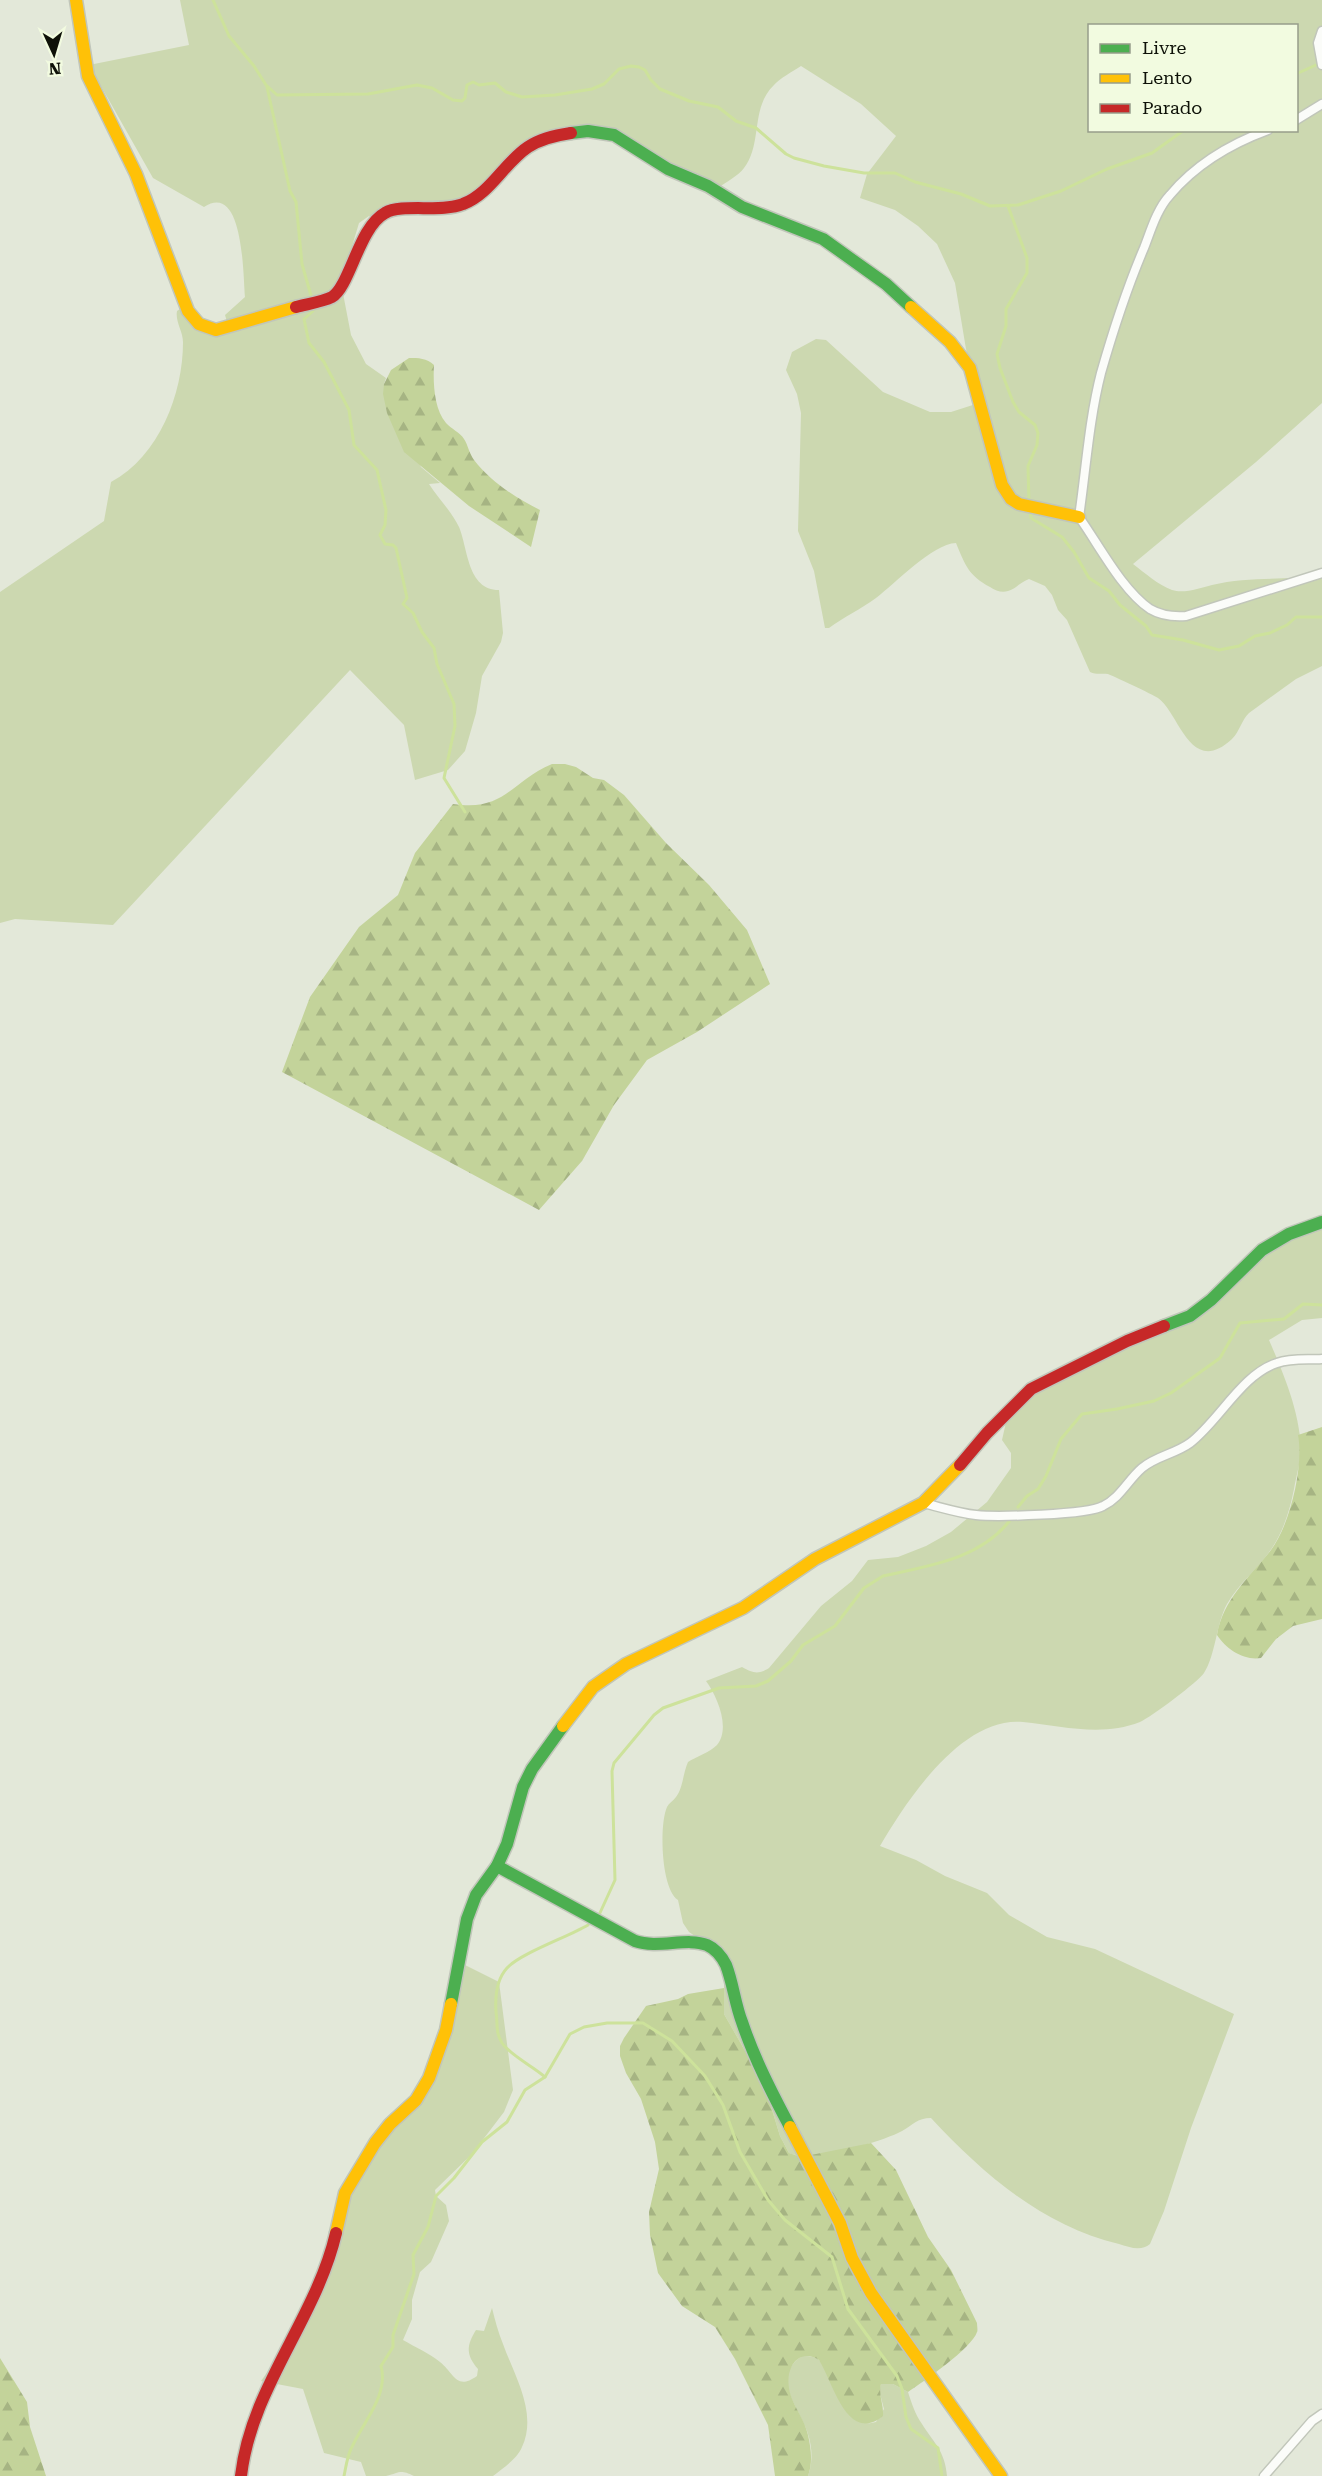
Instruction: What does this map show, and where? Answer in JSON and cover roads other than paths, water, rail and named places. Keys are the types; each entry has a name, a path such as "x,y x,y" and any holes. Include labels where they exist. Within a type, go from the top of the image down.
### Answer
{"street":[{"path":"76,0 86,68 93,89 136,174 188,311 193,318 208,328 216,330 234,326 331,297 338,291 361,243 377,220 386,212 456,207 487,188 528,147 563,134 588,131 614,135 668,169 708,186 742,207 823,239 886,284 950,342 965,359 978,394 1002,485 1007,494 1013,501 1079,517 1124,582 1149,608 1173,617 1186,616 1322,573"},
{"path":"1322,31 1318,43 1322,65"},
{"path":"1298,119 1322,104"},
{"path":"1079,517 1101,373 1131,279 1160,210 1168,196 1215,155 1262,132"},
{"path":"242,2476 244,2450 254,2418 282,2355 309,2309 320,2282 335,2237 345,2193 375,2143 390,2124 416,2100 438,2057 446,2030 467,1919 476,1895 497,1866 507,1844 523,1787 532,1769 579,1703 593,1687 626,1664 742,1608 768,1593 814,1559 923,1503 1031,1389 1127,1341 1190,1316 1262,1250 1289,1234 1322,1221"},
{"path":"923,1503 973,1515 988,1516 1085,1511 1103,1507 1118,1496 1136,1474 1152,1461 1172,1455 1191,1443 1251,1379 1266,1367 1292,1360 1322,1359"},
{"path":"497,1866 636,1941 647,1945 699,1943 709,1946 720,1955 726,1966 742,2023 768,2083 840,2223 852,2258 871,2293 957,2412 984,2456 1001,2476"},
{"path":"1264,2476 1312,2421 1322,2414"}],"waterway":[{"path":"213,0 229,36 254,66 266,85 277,95 368,94 417,85 432,88 453,100 462,101 465,98 467,85 473,82 479,85 495,83 506,92 522,97 555,95 592,89 604,84 619,69 639,67 645,70 660,89 689,101 718,107 736,121 756,128 786,154 794,158 864,173 895,173 915,182 961,194 990,206 1018,205 1061,191 1107,169 1152,153 1181,132"},
{"path":"1298,73 1316,65"},
{"path":"267,87 290,191 296,202 302,264 312,299"},
{"path":"1008,206 1027,258 1027,273 1006,309 1006,326 997,354 1013,402 1019,412 1035,425 1038,433 1037,445 1028,466 1029,504"},
{"path":"312,306 313,311 304,319 309,343 324,362 349,410 354,445 377,470 386,510 385,525 380,535 385,544 396,548 407,598 403,604 413,613 422,632 434,648 437,664 454,704 455,726 444,778 465,812"},
{"path":"1030,510 1031,518 1062,537 1089,578 1109,591 1120,605 1146,626 1152,635 1183,640 1219,650 1239,646 1255,636 1270,633 1287,625 1296,617 1322,617"},
{"path":"1018,1507 1027,1496 1038,1489 1046,1476 1061,1439 1082,1414 1154,1401 1171,1393 1220,1358 1240,1323 1284,1319 1303,1304 1322,1305"},
{"path":"599,1915 615,1880 612,1771 614,1763 654,1715 663,1708 719,1688 756,1686 768,1681 791,1661 803,1645 835,1626 864,1588 883,1576 936,1564 969,1552 999,1533 1011,1519"},
{"path":"545,2077 502,2043 498,2031 496,2006 498,1983 503,1973 514,1962 588,1925"},
{"path":"344,2476 350,2452 378,2399 381,2388 381,2366 393,2347 393,2335 414,2274 413,2255 428,2227 436,2196 454,2178 482,2142 507,2122 525,2090 545,2077 570,2034 584,2027 607,2023 643,2023 672,2041 705,2076 723,2105 740,2152 768,2200 785,2220 832,2257 848,2309 897,2376 911,2429 938,2448 942,2476"}]}
